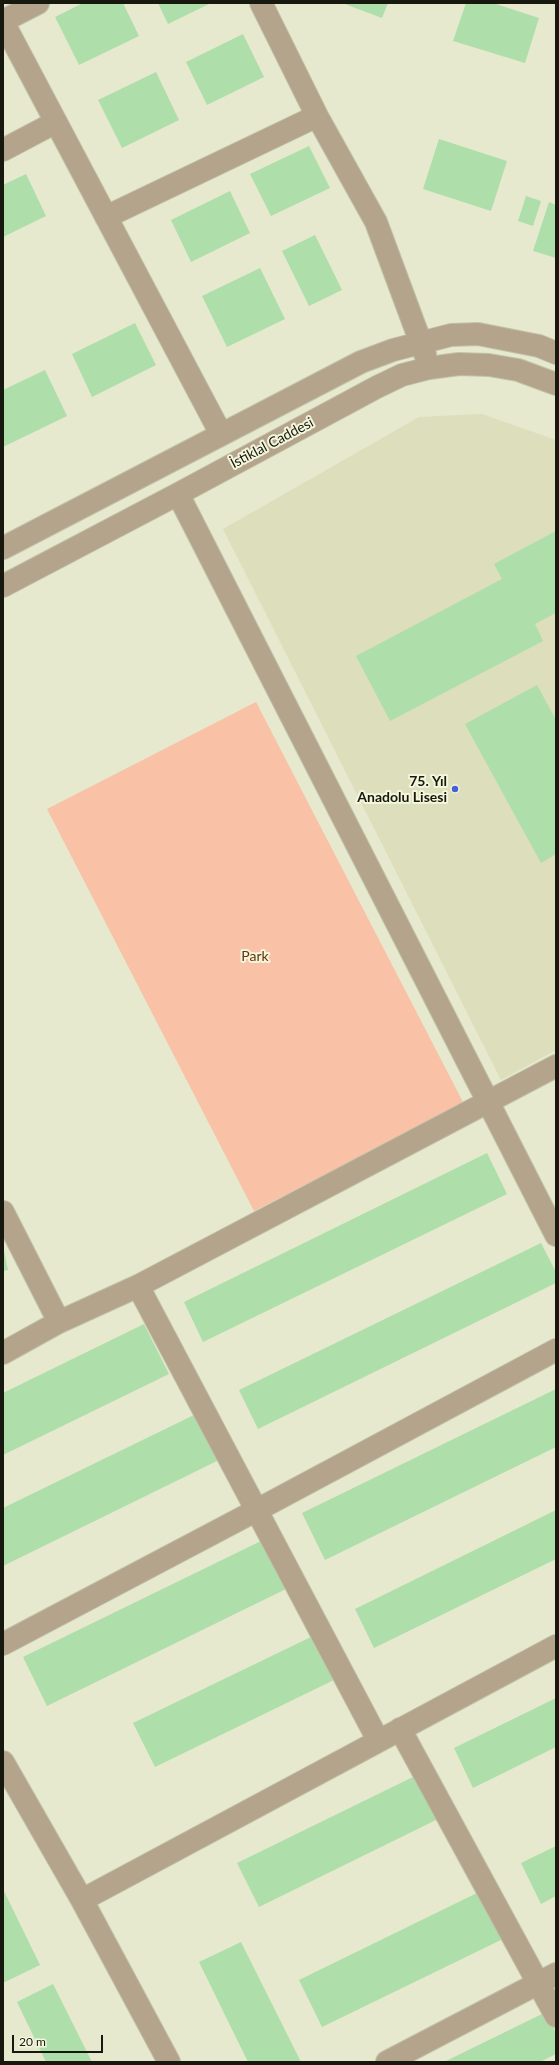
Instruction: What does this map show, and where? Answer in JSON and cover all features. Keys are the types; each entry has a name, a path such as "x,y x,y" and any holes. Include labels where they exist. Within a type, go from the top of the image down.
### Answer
{"street":[{"path":"38,3 3,22 221,434"},
{"path":"261,3 317,116 376,222 421,341 429,368"},
{"path":"106,218 317,116"},
{"path":"3,150 56,122"},
{"path":"3,548 361,362 392,350 421,341 451,335 478,334 539,346 556,353"},
{"name":"İstiklal Caddesi","path":"3,586 377,387 402,376 429,368 459,364 489,365 518,370 556,384"},
{"path":"178,494 556,1235"},
{"path":"3,1353 59,1322 138,1286 556,1066"},
{"path":"3,1212 59,1322"},
{"path":"138,1286 378,1740"},
{"path":"3,1644 556,1350"},
{"path":"82,1900 400,1728 556,1646"},
{"path":"400,1728 547,1978 556,2016"},
{"path":"3,1762 82,1900 169,2062"},
{"path":"387,2062 547,1978"}],"shaded area":[{"name":"75. Yıl Anadolu Lisesi","path":"482,414 556,440 556,1050 501,1080 223,529 419,417"}],"green space":[{"name":"Park","path":"256,702 464,1104 254,1211 47,809"}],"building":[{"path":"83,3 123,3 139,36 79,65 55,17"},
{"path":"158,3 211,3 168,24"},
{"path":"342,3 388,3 382,18"},
{"path":"466,3 493,3 539,18 525,63 453,41"},
{"path":"243,34 264,77 207,105 186,62"},
{"path":"156,72 179,120 122,148 98,100"},
{"path":"439,139 507,161 491,211 423,189"},
{"path":"309,146 330,188 271,216 250,174"},
{"path":"26,174 46,216 3,237 3,185"},
{"path":"230,191 250,233 191,262 171,220"},
{"path":"526,196 541,201 533,226 518,221"},
{"path":"549,202 556,205 556,258 533,251"},
{"path":"315,235 342,290 309,306 282,251"},
{"path":"260,268 285,319 227,347 202,296"},
{"path":"135,323 156,365 92,397 72,354"},
{"path":"45,370 67,416 3,447 3,390"},
{"path":"556,531 556,613 535,624 543,641 390,721 356,656 502,579 494,564"},
{"path":"537,685 556,720 556,854 541,863 465,724"},
{"path":"487,1153 507,1194 203,1342 184,1302"},
{"path":"541,1243 556,1272 556,1283 258,1429 239,1390"},
{"path":"3,1246 8,1270 3,1271"},
{"path":"144,1324 169,1374 3,1455 3,1393"},
{"path":"556,1389 556,1447 325,1560 302,1513"},
{"path":"196,1414 219,1460 3,1566 3,1508"},
{"path":"556,1510 556,1559 374,1648 355,1609"},
{"path":"263,1540 286,1589 47,1706 23,1657"},
{"path":"315,1635 336,1679 155,1767 133,1723"},
{"path":"556,1698 556,1747 473,1788 454,1748"},
{"path":"417,1775 438,1819 259,1907 237,1863"},
{"path":"556,1846 556,1896 541,1904 521,1863"},
{"path":"3,1889 40,1965 3,1983"},
{"path":"479,1892 503,1939 322,2027 299,1980"},
{"path":"241,1942 301,2062 248,2062 199,1962"},
{"path":"53,1984 92,2062 46,2062 17,2002"},
{"path":"546,2012 556,2033 556,2054 540,2062 444,2062"}],"place":[{"name":"75. Yıl Anadolu Lisesi","path":"455,789"}]}
